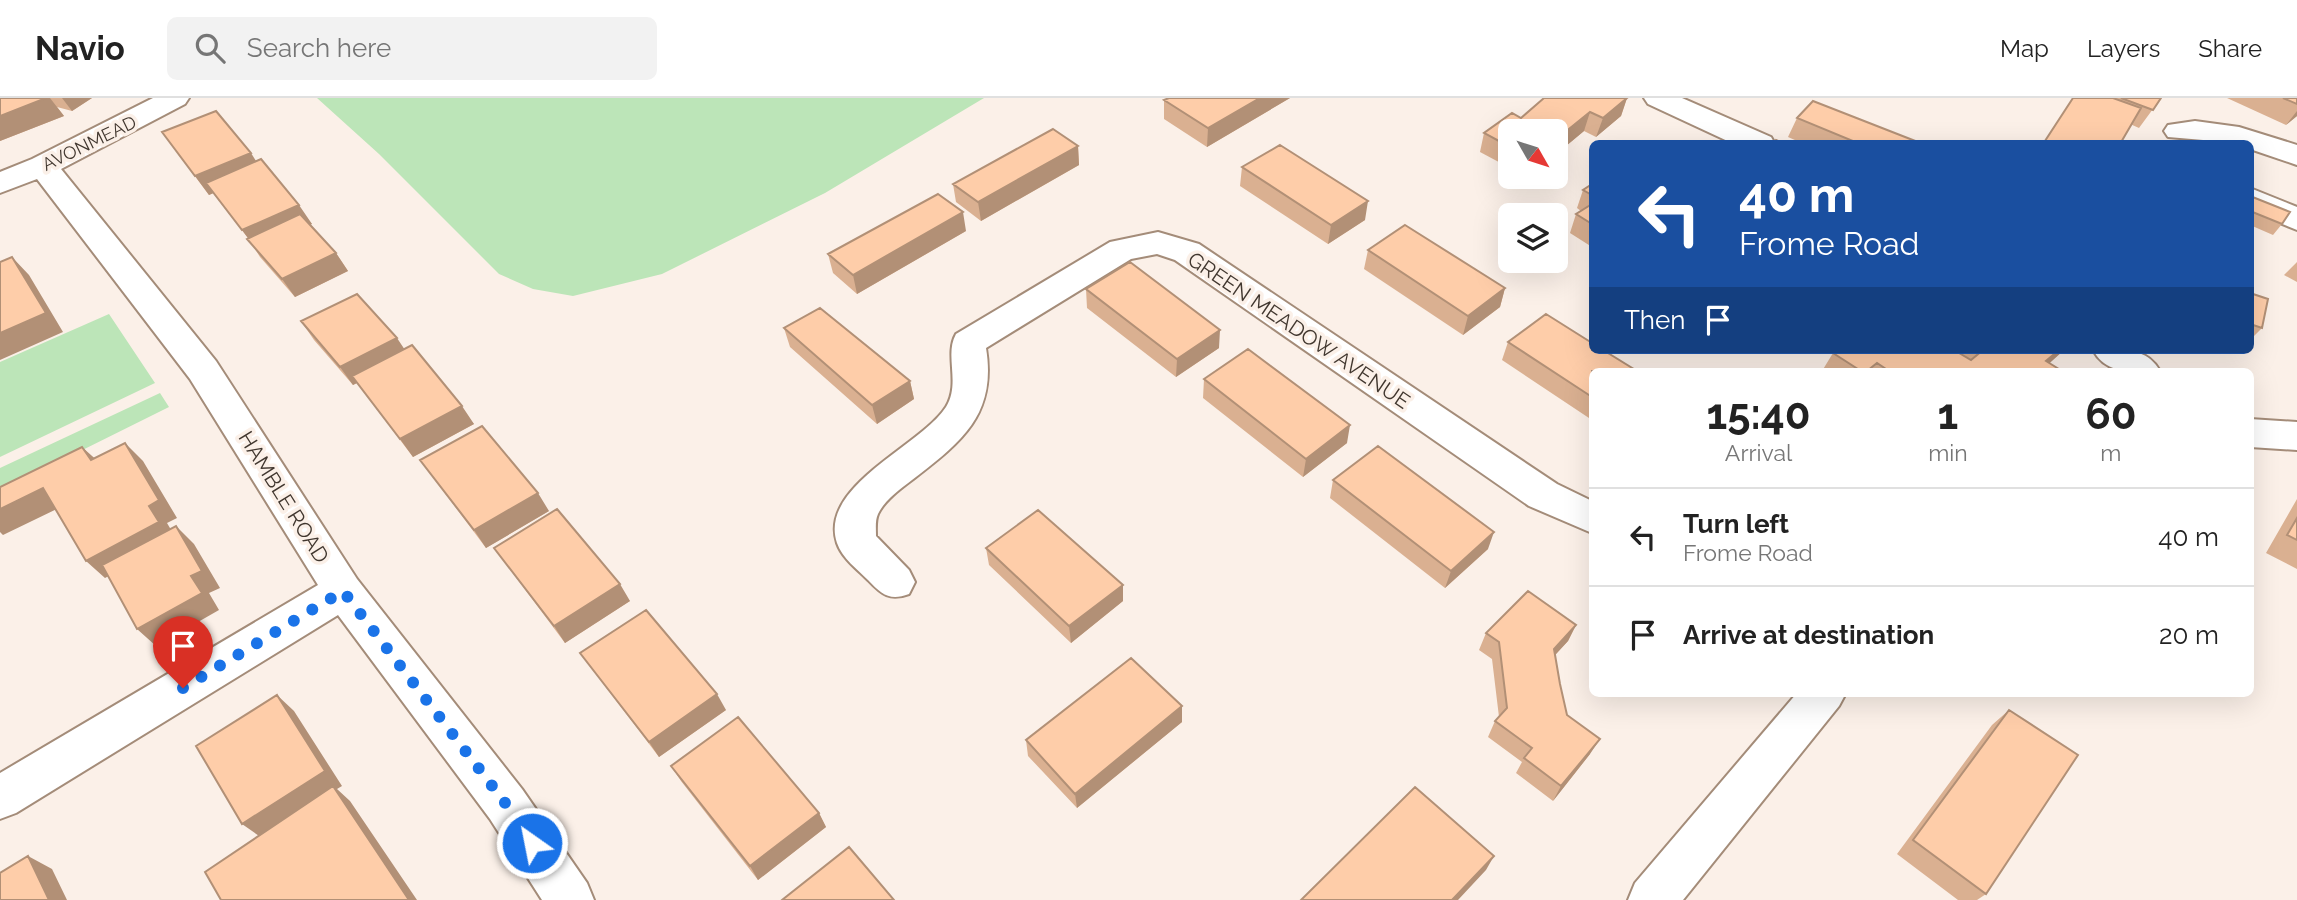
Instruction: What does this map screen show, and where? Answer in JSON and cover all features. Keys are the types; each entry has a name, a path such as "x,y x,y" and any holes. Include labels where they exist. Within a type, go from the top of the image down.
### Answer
{"street":[{"name":"AVONMEAD","path":"0,183 43,166 175,98"},
{"path":"1658,98 1713,136 1736,140"},
{"path":"2179,131 2200,128 2227,131 2252,140"},
{"path":"2254,141 2297,156"},
{"name":"HAMBLE ROAD","path":"43,166 203,370 343,591 506,804 570,900"},
{"path":"2254,200 2297,220"},
{"name":"GREEN MEADOW AVENUE","path":"895,582 856,541 858,510 884,481 939,438 964,410 972,377 968,343 1122,250 1158,243 1187,252 1543,495 1589,517"},
{"path":"2116,354 2137,368"},
{"path":"2254,433 2297,436"},
{"path":"0,798 343,591"},
{"path":"1652,900 1821,697"}],"green space":[{"path":"317,98 984,98 825,193 662,274 573,296 533,289 499,274 379,154"},
{"path":"109,314 155,383 0,457 0,362"},
{"path":"160,393 169,407 0,491 0,468"}],"building":[{"path":"0,98 46,98 0,116"},
{"path":"1260,98 1208,128 1164,100"},
{"path":"1544,98 1627,98 1603,118 1590,112 1568,130 1568,119 1504,119 1512,113 1521,118"},
{"path":"2073,98 2113,98 2141,108 2122,140 2046,140"},
{"path":"2121,98 2161,98 2153,110"},
{"path":"2283,98 2297,98 2297,104"},
{"path":"1813,101 1913,140 1850,140 1797,118"},
{"path":"216,111 251,153 195,176 162,132"},
{"path":"1498,123 1498,141 1484,133"},
{"path":"1053,129 1078,146 978,202 953,184"},
{"path":"1280,145 1368,201 1331,225 1242,167"},
{"path":"261,159 299,205 242,230 206,183"},
{"path":"938,194 963,212 853,275 828,254"},
{"path":"2254,198 2290,212 2282,224 2254,213"},
{"path":"1589,206 1589,222 1576,214"},
{"path":"300,214 336,253 282,279 247,239"},
{"path":"1405,225 1505,288 1468,316 1368,250"},
{"path":"12,257 46,313 0,333 0,262"},
{"path":"1130,262 1220,330 1177,359 1086,289"},
{"path":"357,294 397,338 340,367 301,321"},
{"path":"2254,294 2268,299 2262,328 2254,325"},
{"path":"820,308 910,381 872,405 784,328"},
{"path":"1546,314 1589,341 1589,354 1609,354 1632,368 1589,368 1589,395 1508,342"},
{"path":"412,345 462,406 400,439 352,376"},
{"path":"1248,349 1350,425 1306,459 1204,379"},
{"path":"1835,354 1961,354 1971,360 1978,354 2054,354 2046,361 2057,368 1884,368 1877,363 1871,368 1856,368"},
{"path":"482,426 538,493 474,530 420,460"},
{"path":"125,443 159,500 149,506 159,522 86,561 43,488 0,509 0,487 82,447 91,460"},
{"path":"1378,446 1494,532 1451,571 1333,480"},
{"path":"557,509 620,584 554,626 494,548"},
{"path":"1038,510 1123,585 1069,626 986,548"},
{"path":"2297,518 2297,540 2287,535"},
{"path":"176,526 202,571 191,576 202,593 137,629 102,565"},
{"path":"1528,591 1576,625 1554,649 1560,684 1567,715 1600,739 1561,786 1524,758 1532,748 1495,721 1507,708 1499,642 1486,633"},
{"path":"646,610 717,694 649,742 580,653"},
{"path":"1131,658 1182,706 1075,794 1026,740"},
{"path":"277,695 325,771 242,824 196,746"},
{"path":"2009,710 2078,755 1986,894 1913,840"},
{"path":"738,717 819,813 750,866 671,766"},
{"path":"333,786 409,900 221,900 205,872"},
{"path":"1415,787 1494,856 1452,900 1301,900"},
{"path":"849,847 894,900 782,900"},
{"path":"28,856 49,900 0,900 0,873"}],"route":[{"path":"183,688 343,591 506,804 532,843"}]}
